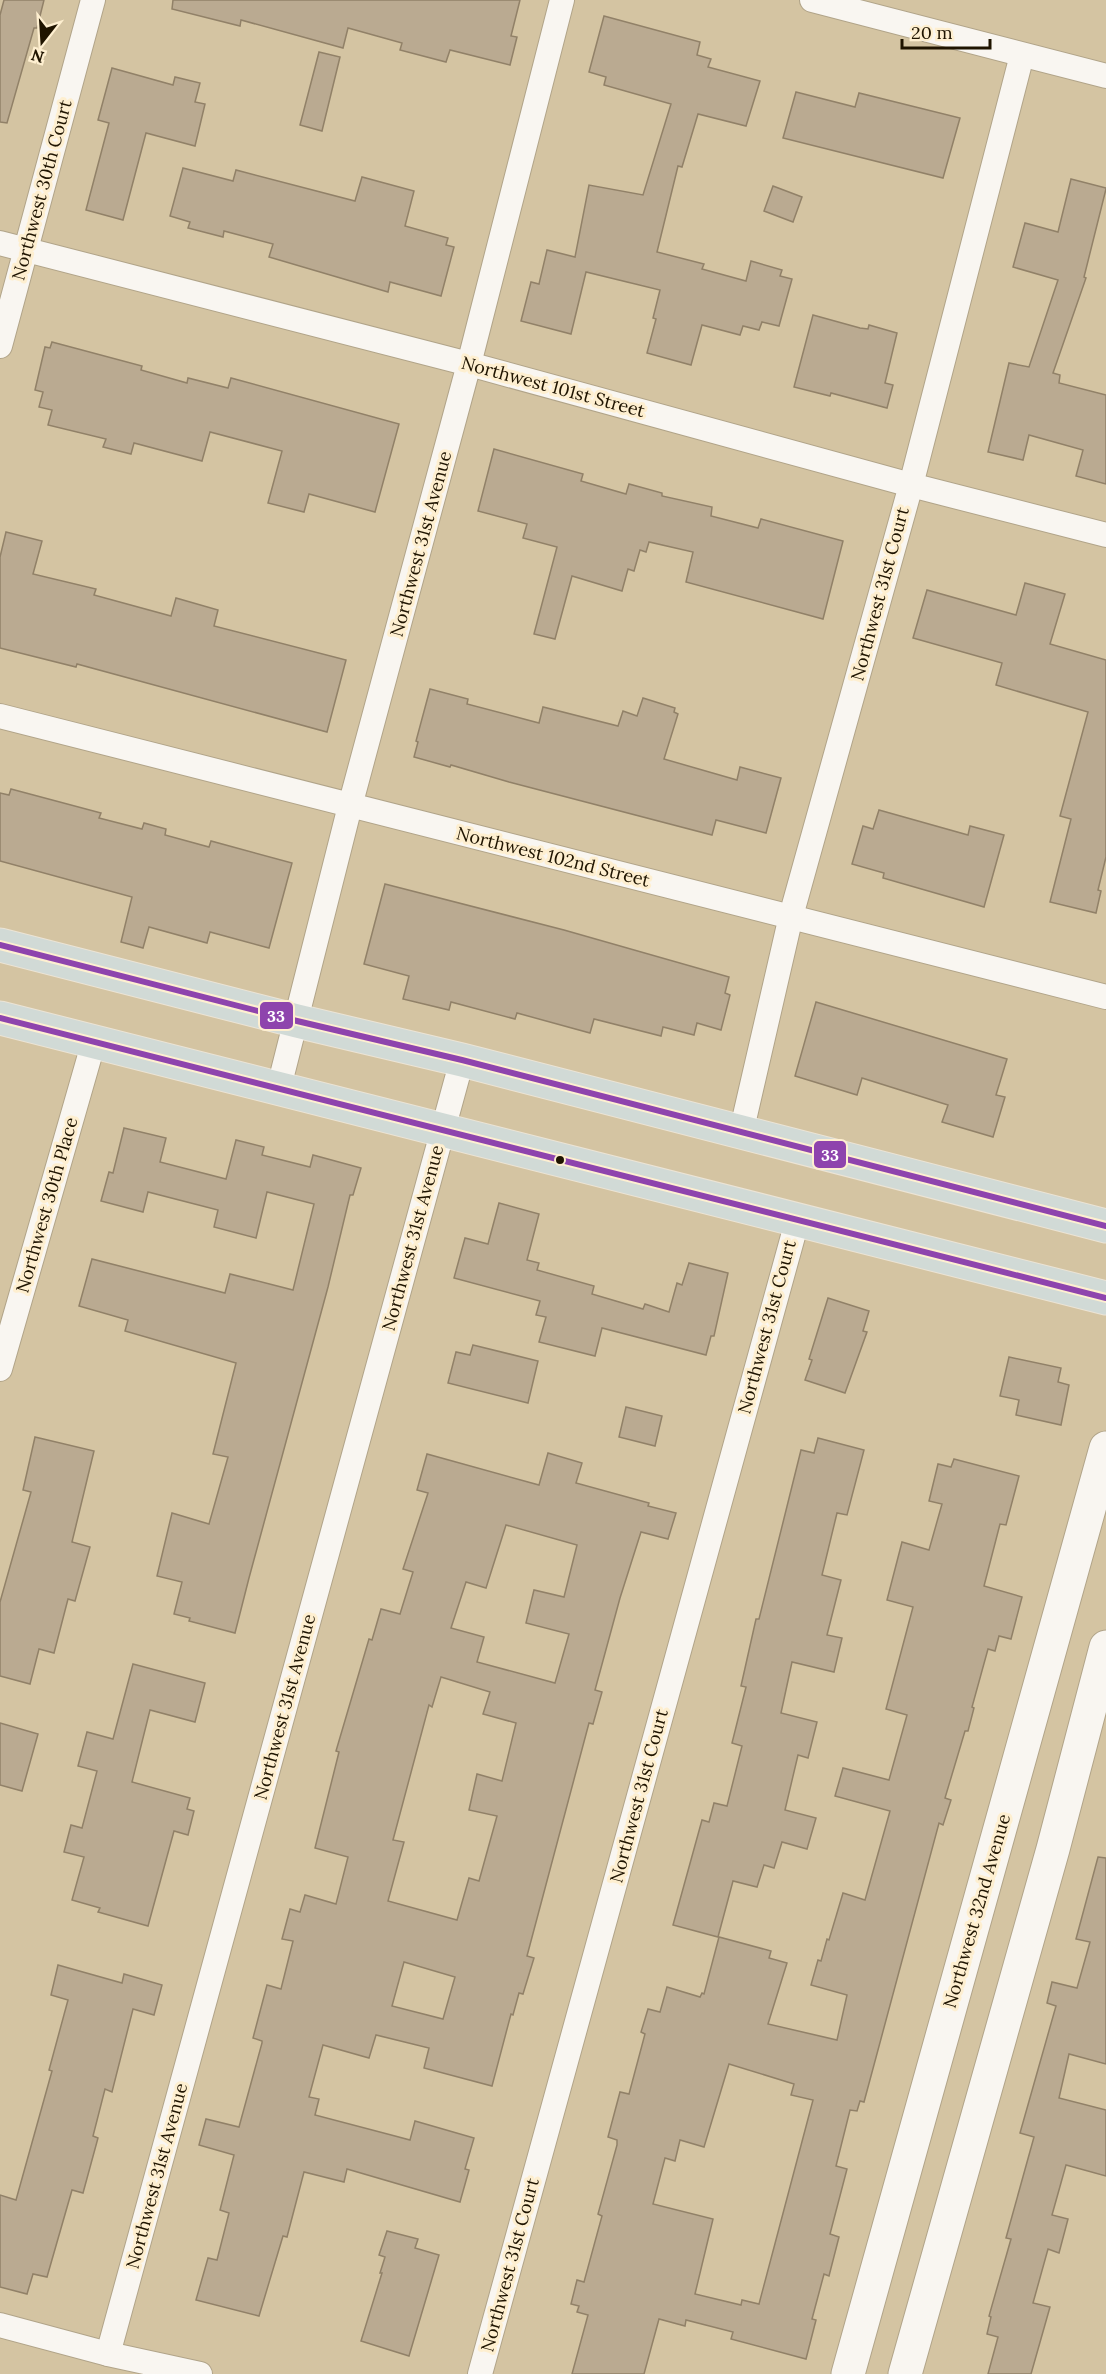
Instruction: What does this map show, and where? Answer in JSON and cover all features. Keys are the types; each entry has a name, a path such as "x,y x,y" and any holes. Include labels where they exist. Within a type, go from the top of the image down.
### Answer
{"main road":[{"path":"0,945 297,1021 462,1060 1106,1226"},
{"path":"0,1018 798,1218 1106,1298"},
{"name":"Northwest 32nd Avenue","path":"848,2374 1106,1448"},
{"path":"905,2374 1053,1849 1106,1647"}],"street":[{"name":"Northwest 30th Court","path":"0,346 93,0"},
{"name":"Northwest 31st Avenue","path":"279,1087 350,806 469,364 562,0"},
{"path":"812,0 1106,76"},
{"name":"Northwest 31st Court","path":"741,1133 791,916 910,485 1022,55"},
{"name":"Northwest 101st Street","path":"0,243 469,364 910,485 1106,535"},
{"name":"Northwest 102nd Street","path":"0,716 1106,997"},
{"name":"Northwest 30th Place","path":"0,1369 94,1041"},
{"name":"Northwest 31st Avenue","path":"108,2354 462,1060"},
{"name":"Northwest 31st Court","path":"480,2374 798,1218"},
{"path":"0,2325 108,2354 200,2374"}],"building":[{"path":"4,0 44,0 7,123 0,122 0,15"},
{"path":"173,0 520,0 511,36 517,37 510,65 450,50 446,62 400,50 402,43 348,28 343,48 241,20 240,26 172,9"},
{"path":"604,16 700,42 697,55 711,59 708,67 760,81 746,126 698,114 682,167 678,166 657,252 704,264 702,269 746,281 751,261 782,270 780,276 792,279 779,326 762,322 759,330 743,326 740,335 702,325 691,365 647,353 656,319 653,318 660,290 586,272 571,334 521,321 531,282 539,284 547,250 575,257 589,185 643,195 671,104 604,85 606,77 589,72"},
{"path":"319,52 340,57 322,131 300,125"},
{"path":"112,68 173,85 175,77 200,83 195,102 205,104 195,146 146,133 123,220 86,210 109,123 98,120"},
{"path":"796,92 855,107 859,93 960,118 943,178 783,138"},
{"path":"183,168 233,181 236,170 355,201 362,177 414,191 405,226 448,238 446,245 454,247 441,296 390,282 388,292 269,257 273,244 224,231 223,237 188,228 190,222 170,216"},
{"path":"1071,179 1106,189 1084,277 1086,278 1053,373 1060,375 1059,383 1106,395 1106,484 1076,476 1083,450 1029,435 1023,460 988,452 1009,363 1029,367 1058,280 1013,267 1025,223 1058,232"},
{"path":"773,186 802,197 793,222 764,211"},
{"path":"813,315 860,328 868,329 869,325 897,333 885,383 893,385 887,408 831,393 830,396 794,387"},
{"path":"52,342 142,366 141,370 187,383 188,378 228,388 231,378 399,424 375,512 309,494 304,512 268,503 282,451 210,432 202,461 134,443 131,454 103,447 106,439 48,425 52,410 39,407 43,392 35,390 45,347 50,348"},
{"path":"494,449 583,474 581,481 626,494 629,484 662,493 662,496 712,507 711,516 758,528 761,519 843,541 823,619 686,582 693,552 649,542 646,552 640,550 634,571 628,569 622,591 572,576 555,639 534,634 557,547 523,538 527,524 478,511"},
{"path":"6,532 42,541 33,574 96,589 94,595 171,616 176,598 218,610 214,626 346,660 327,732 77,664 76,667 0,648 0,557"},
{"path":"1025,583 1065,594 1050,644 1106,660 1106,857 1098,890 1101,891 1096,913 1050,902 1071,819 1060,816 1088,712 996,685 1002,663 913,638 927,590 1016,615"},
{"path":"430,689 468,699 467,704 539,723 543,707 618,726 623,711 637,716 643,698 675,708 674,712 678,714 664,759 737,780 740,767 781,778 766,833 716,820 712,835 414,757"},
{"path":"11,789 101,813 99,818 142,829 144,823 166,829 165,835 209,847 211,841 292,863 269,948 210,932 207,943 149,927 143,948 121,942 132,897 0,861 0,793 9,795"},
{"path":"879,810 968,835 970,826 1004,835 984,907 883,878 884,873 852,864 863,826 873,829"},
{"path":"385,884 564,930 729,977 725,993 730,995 721,1030 697,1023 694,1035 663,1027 661,1036 594,1019 590,1033 517,1013 515,1019 451,1002 449,1010 403,999 409,976 364,964"},
{"path":"816,1002 1007,1059 996,1095 1005,1097 993,1137 942,1122 948,1105 862,1078 857,1095 795,1076"},
{"path":"124,1128 166,1138 160,1162 226,1179 236,1140 264,1147 262,1155 310,1167 313,1155 361,1168 353,1195 350,1195 328,1287 235,1633 189,1621 190,1618 174,1614 182,1582 157,1576 172,1513 209,1524 228,1457 213,1454 236,1363 125,1331 128,1320 79,1306 92,1259 225,1293 230,1274 293,1290 314,1204 267,1192 256,1238 214,1227 218,1210 148,1192 143,1212 101,1201 109,1172 113,1173"},
{"path":"499,1203 539,1214 527,1260 539,1263 537,1270 594,1286 592,1294 643,1309 645,1304 669,1312 677,1283 682,1285 689,1263 728,1273 714,1336 711,1336 706,1355 602,1328 595,1356 539,1342 546,1317 536,1315 540,1301 454,1278 465,1238 488,1244"},
{"path":"828,1298 869,1311 863,1331 867,1332 845,1393 805,1380 812,1360 809,1359"},
{"path":"473,1345 538,1361 528,1403 448,1383 456,1352 470,1355"},
{"path":"1009,1357 1061,1368 1058,1382 1069,1385 1061,1425 1016,1415 1019,1400 1000,1396"},
{"path":"626,1407 662,1416 655,1446 619,1437"},
{"path":"35,1437 94,1451 72,1542 90,1547 75,1601 68,1599 54,1653 39,1649 30,1684 0,1676 0,1602 31,1492 23,1490"},
{"path":"818,1438 864,1450 847,1515 837,1513 822,1575 841,1580 827,1635 842,1638 834,1672 792,1662 781,1713 817,1722 808,1758 798,1755 785,1810 816,1818 807,1849 782,1842 774,1868 764,1865 757,1887 733,1881 718,1937 673,1925 702,1820 709,1822 714,1803 727,1806 742,1746 732,1743 746,1687 741,1686 756,1619 759,1619 801,1450 814,1453"},
{"path":"548,1453 582,1463 576,1483 649,1503 648,1506 676,1513 668,1539 641,1532 595,1690 602,1692 593,1724 589,1723 527,1956 534,1958 523,1994 519,1993 513,2015 511,2014 492,2086 424,2068 429,2048 376,2035 369,2058 323,2045 309,2097 319,2099 315,2115 410,2140 415,2121 474,2138 465,2169 469,2170 460,2202 347,2169 344,2182 304,2172 287,2237 283,2236 259,2316 196,2300 208,2258 217,2260 229,2213 220,2210 234,2155 199,2145 206,2119 239,2127 262,2043 253,2038 267,1985 281,1989 293,1941 282,1939 290,1909 300,1912 305,1895 336,1904 348,1857 315,1848 339,1752 336,1751 369,1639 372,1640 381,1609 400,1614 413,1572 403,1569 428,1493 417,1490 427,1454 539,1485","holes":["506,1525 577,1545 564,1597 534,1590 526,1623 569,1634 555,1683 477,1662 484,1637 451,1628 466,1582 486,1588","441,1677 490,1692 483,1714 516,1723 502,1781 477,1774 469,1810 497,1816 479,1881 469,1878 457,1920 388,1901 404,1842 393,1840 429,1705 432,1707","404,1962 455,1977 443,2019 392,2006"]},
{"path":"954,1459 1019,1476 1006,1525 1000,1524 984,1586 1022,1597 1011,1639 999,1636 995,1651 988,1649 972,1707 974,1708 968,1731 965,1731 945,1798 951,1800 943,1825 939,1823 864,2102 860,2101 857,2111 850,2110 836,2166 847,2169 830,2234 839,2237 829,2276 824,2274 812,2319 816,2320 806,2359 731,2339 733,2332 686,2320 685,2326 659,2319 644,2374 572,2374 588,2315 577,2312 579,2306 571,2304 577,2280 584,2282 602,2216 598,2214 617,2145 617,2140 608,2137 620,2092 629,2094 645,2034 641,2032 648,2009 660,2012 667,1987 700,1997 702,1993 704,1994 719,1937 771,1951 769,1958 787,1963 768,2024 837,2040 847,1995 811,1985 818,1960 821,1961 827,1939 829,1940 843,1893 865,1900 890,1811 835,1796 843,1768 889,1780 907,1715 886,1709 913,1607 887,1600 902,1542 929,1550 942,1504 929,1501 938,1464 951,1467","holes":["729,2064 794,2084 791,2095 813,2100 759,2304 742,2300 741,2305 695,2294 713,2219 653,2204 665,2158 675,2161 680,2140 704,2147"]},
{"path":"133,1664 205,1683 195,1722 150,1710 132,1782 190,1798 187,1809 194,1811 188,1835 174,1831 148,1926 98,1912 100,1908 72,1900 84,1857 64,1852 71,1825 82,1828 97,1771 78,1766 87,1732 113,1739"},
{"path":"0,1723 38,1734 22,1791 0,1785"},
{"path":"1098,1857 1106,1858 1106,2064 1069,2054 1059,2098 1106,2110 1106,2176 1066,2165 1052,2215 1068,2219 1059,2253 1048,2249 1033,2303 1050,2307 1031,2374 988,2374 998,2337 987,2334 991,2317 989,2316 1011,2239 1006,2238 1034,2137 1020,2133 1056,2006 1047,2003 1052,1982 1077,1988 1090,1942 1076,1939"},
{"path":"58,1965 122,1983 124,1974 162,1985 154,2015 133,2009 112,2092 105,2089 93,2136 98,2138 83,2193 72,2190 47,2277 33,2274 27,2294 0,2287 0,2195 16,2200 52,2071 49,2070 68,2000 51,1995"},
{"path":"387,2231 418,2239 415,2248 439,2255 409,2356 361,2341 382,2273 380,2273 385,2257 379,2255"}],"transit line":[{"name":"33","path":"0,945 297,1021 462,1060 1106,1226"},
{"name":"33","path":"0,1018 1106,1298"}]}
